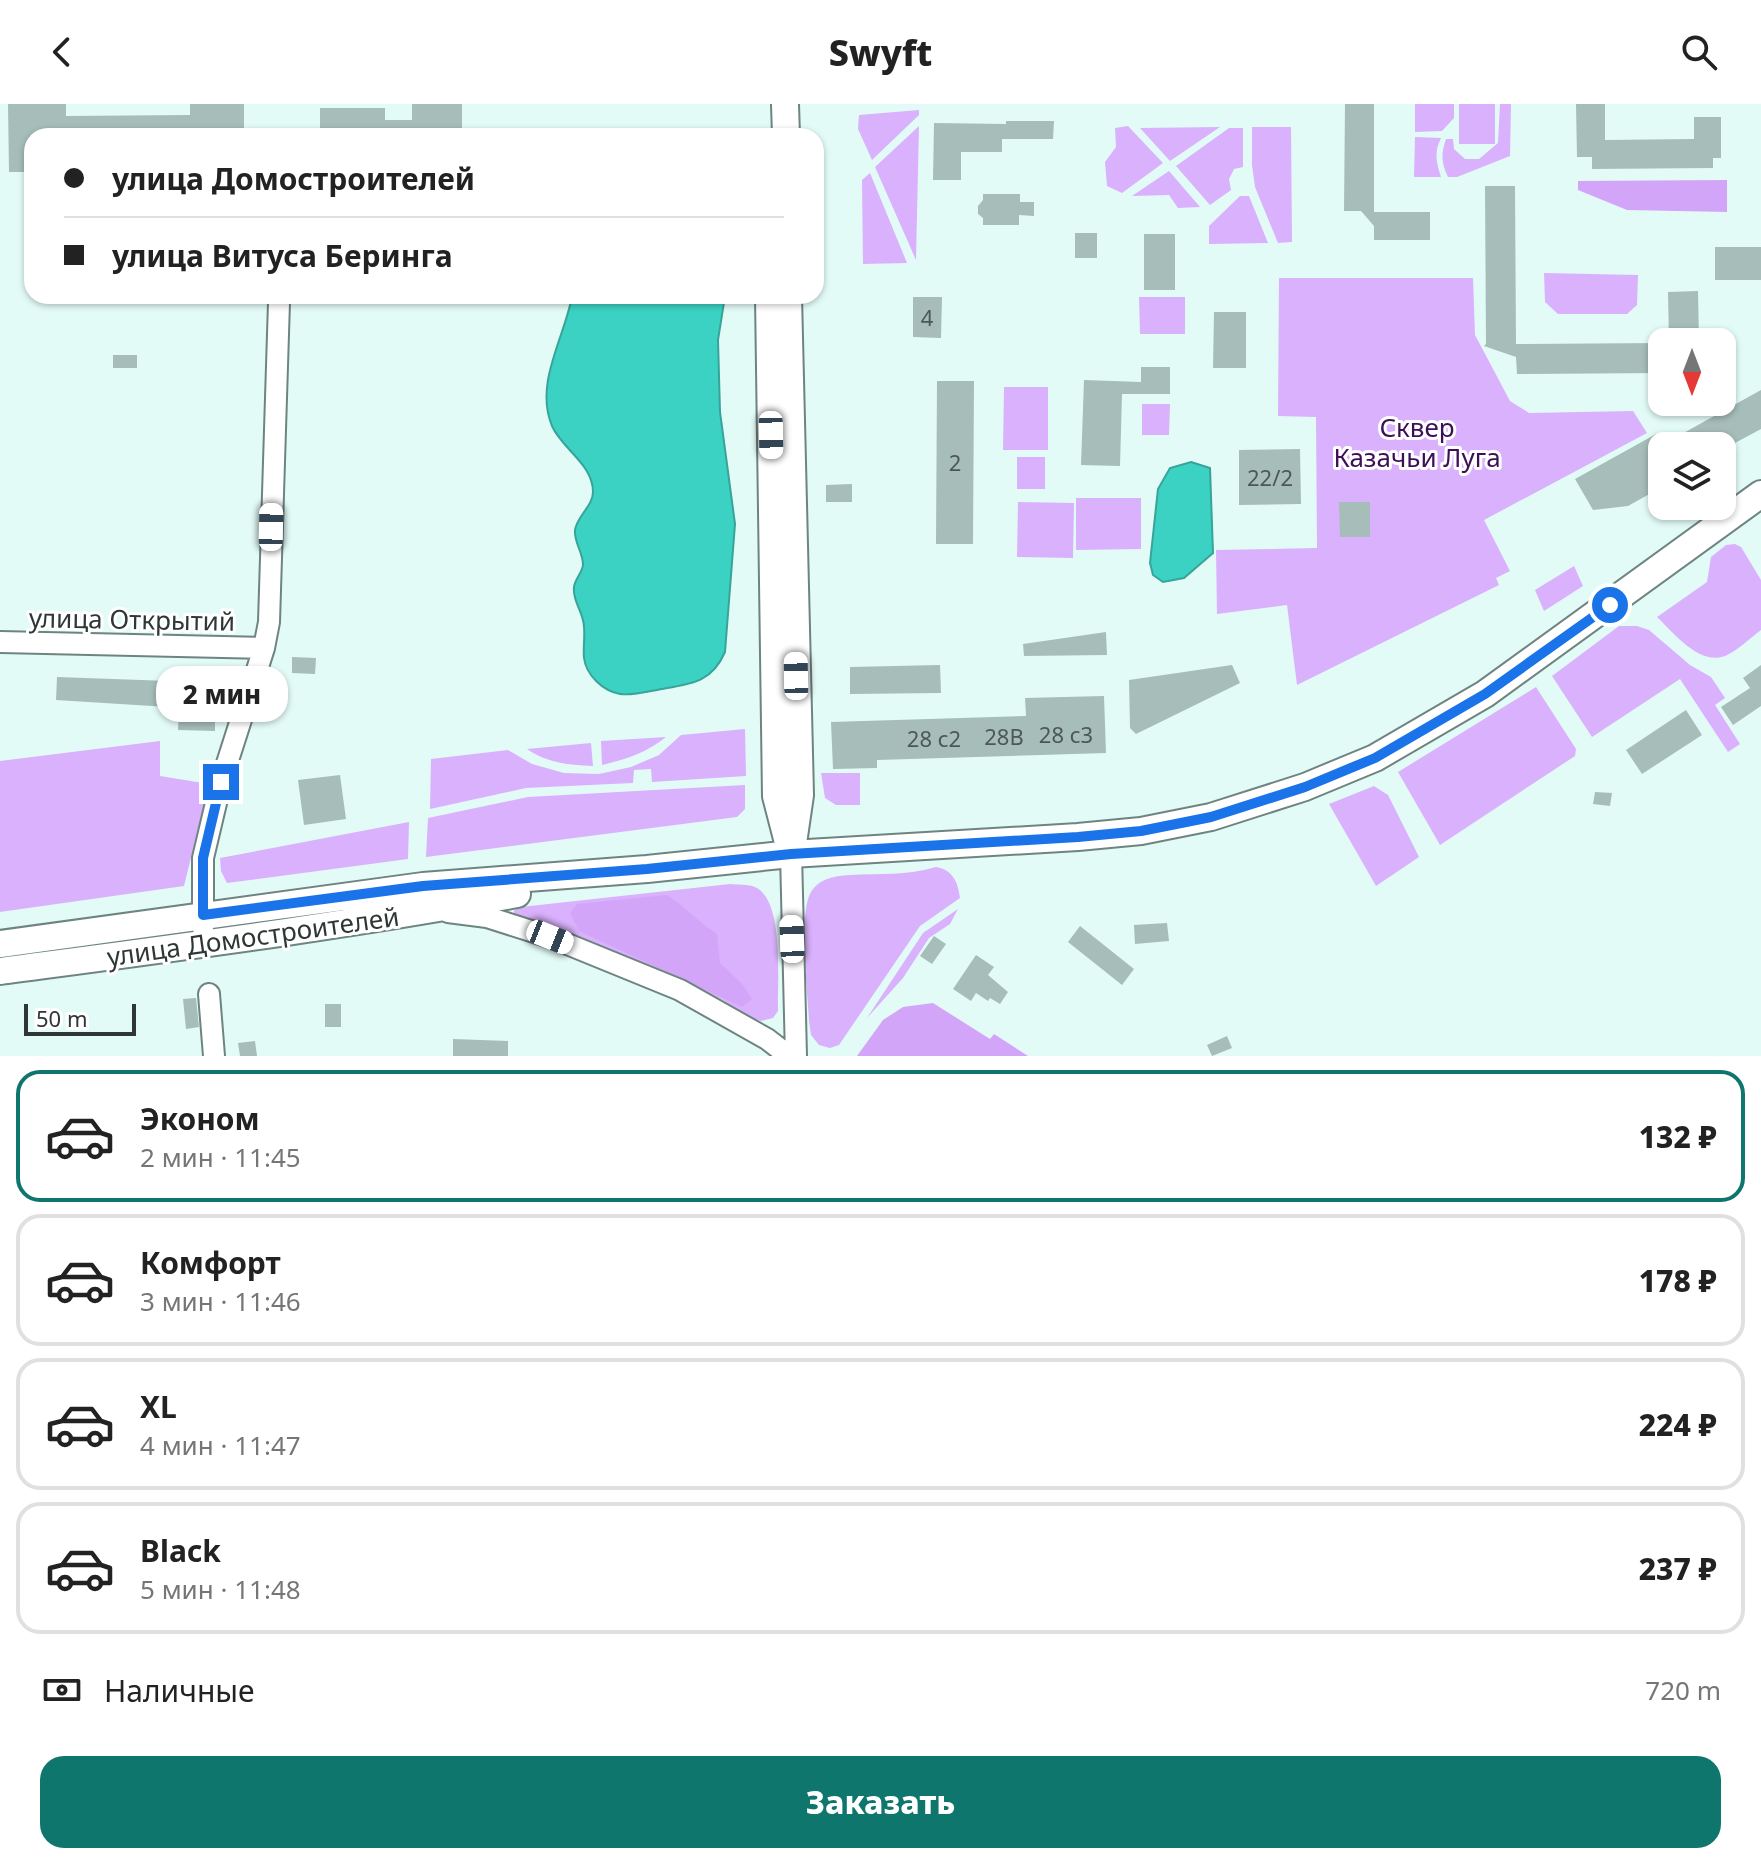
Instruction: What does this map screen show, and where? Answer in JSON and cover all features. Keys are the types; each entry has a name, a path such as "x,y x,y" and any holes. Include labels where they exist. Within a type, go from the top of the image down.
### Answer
{"main road":[{"path":"768,104 768,128"},
{"path":"785,104 786,128"},
{"path":"769,304 776,796 791,854"},
{"path":"788,304 800,795 791,854"},
{"name":"улица Домостроителей","path":"0,944 423,886 647,869 791,854 1141,831 1211,817 1305,787 1375,758 1485,694 1761,494"},
{"name":"улица Домостроителей","path":"0,971 428,910 647,869"}],"street":[{"path":"205,944 203,858 221,782 264,648 270,609 279,304"},
{"name":"улица Открытий","path":"0,642 264,648"},
{"path":"791,854 796,1056"},
{"path":"428,910 487,917 550,937 680,990 767,1039 789,1056"},
{"path":"209,994 214,1056"}],"green space":[{"path":"1415,104 1454,104 1454,118 1442,131 1415,132"},
{"path":"1459,104 1495,104 1495,144 1459,144"},
{"path":"1500,104 1511,104 1510,156 1457,177 1448,177 1442,158 1446,139 1453,139 1454,149 1465,159 1479,159 1498,143"},
{"path":"919,110 919,115 872,160 858,129 859,115"},
{"path":"919,126 916,260 875,167"},
{"path":"1128,126 1163,163 1122,193 1107,186 1105,162 1116,147 1115,128"},
{"path":"1220,127 1170,161 1140,128"},
{"path":"1252,127 1291,127 1292,242 1278,243 1255,187"},
{"path":"1229,128 1243,128 1243,167 1234,169 1229,179 1231,190 1210,205 1176,166"},
{"path":"1415,137 1441,138 1436,157 1441,177 1414,177"},
{"path":"1169,171 1200,207 1178,208 1169,195 1132,196"},
{"path":"870,173 907,263 863,264 862,180"},
{"path":"1240,196 1249,196 1268,243 1209,244 1209,226"},
{"path":"1544,273 1638,275 1637,305 1627,314 1558,314 1545,302"},
{"name":"Сквер Казачьи Луга","path":"1279,278 1473,278 1475,335 1510,401 1529,413 1633,411 1647,433 1484,520 1510,571 1496,578 1499,585 1297,685 1287,605 1217,614 1216,550 1317,548 1316,417 1278,416"},
{"path":"1139,297 1185,297 1185,334 1140,334"},
{"path":"1004,387 1048,387 1048,450 1003,450"},
{"path":"1142,404 1170,404 1169,435 1142,435"},
{"path":"1017,457 1045,457 1045,489 1017,489"},
{"path":"1076,498 1141,498 1141,549 1076,550"},
{"path":"1018,502 1074,503 1073,558 1017,557"},
{"path":"1726,545 1741,547 1761,580 1761,630 1739,648 1715,658 1687,646 1657,617 1707,582 1711,557"},
{"path":"1574,566 1583,586 1544,611 1535,590"},
{"path":"1619,626 1649,630 1690,665 1711,677 1725,698 1715,705 1740,744 1728,752 1680,679 1592,737 1552,676"},
{"path":"1536,687 1576,749 1575,756 1440,845 1398,772"},
{"path":"745,729 746,776 652,782 651,769 634,770 633,783 526,788 430,809 431,759 508,750 532,764 564,773 599,774 631,767 659,755 681,735"},
{"path":"666,737 636,755 602,765 601,741"},
{"path":"160,741 160,776 209,784 184,886 0,912 0,761"},
{"path":"591,743 593,766 558,762 527,749"},
{"path":"821,773 860,773 860,805 836,805 825,798"},
{"path":"745,785 745,809 737,817 426,857 428,818 528,797"},
{"path":"1374,786 1388,795 1419,857 1376,886 1329,804"},
{"path":"409,822 408,859 227,883 221,871 220,858"},
{"path":"936,867 954,878 960,898 920,926 839,1045 830,1048 819,1045 811,1035 806,974 805,917 811,892 833,877 904,873"},
{"path":"730,884 755,887 765,895 771,908 778,963 778,1011 773,1018 761,1021 744,1016 723,1000 623,955 514,914 514,910 521,907"},
{"path":"958,909 950,924 929,938 903,978 867,1018 923,933"}],"shaded area":[{"path":"1727,180 1727,212 1627,210 1578,190 1578,181"},
{"path":"667,895 717,934 720,963 742,984 752,999 742,1007 579,931 570,913 577,904"},
{"path":"933,1003 990,1039 994,1034 1028,1056 857,1056 883,1020 903,1007"}],"water":[{"path":"570,304 724,304 718,340 720,412 735,524 725,652 714,670 692,683 620,694 607,690 596,681 585,664 583,622 574,592 583,565 575,530 592,497 592,482 583,465 552,426 547,410 549,377"},
{"path":"1191,462 1210,468 1213,553 1184,578 1163,582 1153,575 1150,563 1158,489 1170,468"}],"building":[{"path":"8,104 66,104 66,116 190,115 190,104 244,104 244,128 24,128 24,172 9,172"},
{"path":"412,104 462,104 462,128 320,128 320,108 385,108 385,120 412,120"},
{"path":"1345,104 1374,104 1374,212 1430,212 1430,240 1374,240 1374,226 1361,211 1344,211"},
{"path":"1576,104 1605,104 1605,140 1694,139 1694,117 1721,117 1721,158 1713,158 1713,168 1592,169 1592,157 1577,157"},
{"path":"1006,121 1054,121 1053,139 1002,139 1002,152 961,152 961,180 933,180 934,123 1006,124"},
{"path":"1485,186 1515,186 1516,344 1648,343 1648,373 1517,374 1516,357 1484,346"},
{"path":"983,194 1020,194 1020,202 1034,202 1034,216 1019,215 1019,225 983,225 978,206"},
{"path":"1075,233 1097,233 1097,258 1075,258"},
{"path":"1144,234 1175,234 1175,290 1144,290"},
{"path":"1715,247 1761,247 1761,280 1715,280"},
{"path":"1698,291 1699,328 1669,328 1668,292"},
{"path":"913,297 942,297 941,338 913,337"},
{"path":"1214,312 1246,312 1246,368 1213,368"},
{"path":"113,355 137,355 137,368 113,368"},
{"path":"1141,367 1170,367 1170,394 1122,394 1120,466 1081,465 1084,380 1141,382"},
{"path":"937,381 974,381 973,544 936,544"},
{"path":"1761,390 1761,429 1736,442 1736,432 1685,432 1714,416 1736,416 1736,404"},
{"path":"1648,438 1648,495 1628,506 1593,510 1575,479"},
{"path":"1300,449 1301,504 1239,505 1239,450"},
{"path":"852,484 852,502 826,502 826,485"},
{"path":"1339,502 1370,502 1370,537 1340,537"},
{"path":"1106,632 1107,655 1024,656 1023,644"},
{"path":"292,657 316,658 315,674 292,673"},
{"path":"940,665 941,693 850,694 850,667"},
{"path":"1232,665 1240,683 1136,734 1130,728 1129,680"},
{"path":"1761,665 1761,706 1733,725 1721,707 1750,688 1743,678"},
{"path":"57,677 169,681 168,707 56,700"},
{"path":"1104,696 1106,753 877,760 877,768 833,769 831,722 1026,716 1025,698"},
{"path":"179,709 215,710 215,731 178,730"},
{"path":"1686,710 1702,735 1642,774 1626,750"},
{"path":"340,775 346,819 304,825 298,780"},
{"path":"1595,792 1612,793 1610,806 1593,804"},
{"path":"1167,923 1169,941 1135,944 1134,925"},
{"path":"1080,926 1134,969 1122,985 1068,942"},
{"path":"934,936 946,944 932,964 920,956"},
{"path":"976,955 994,967 988,975 1008,992 1000,1004 976,993 971,1001 953,989"},
{"path":"196,998 199,1027 186,1029 183,999"},
{"path":"325,1004 341,1004 341,1027 325,1027"},
{"path":"1227,1036 1232,1048 1212,1056 1207,1045"},
{"path":"453,1039 508,1041 508,1056 453,1056"},
{"path":"255,1041 257,1056 240,1056 238,1043"}],"route":[{"path":"221,782 203,858 203,915 423,886 647,869 791,854 1141,831 1211,817 1305,787 1375,758 1485,694 1610,605"}]}
